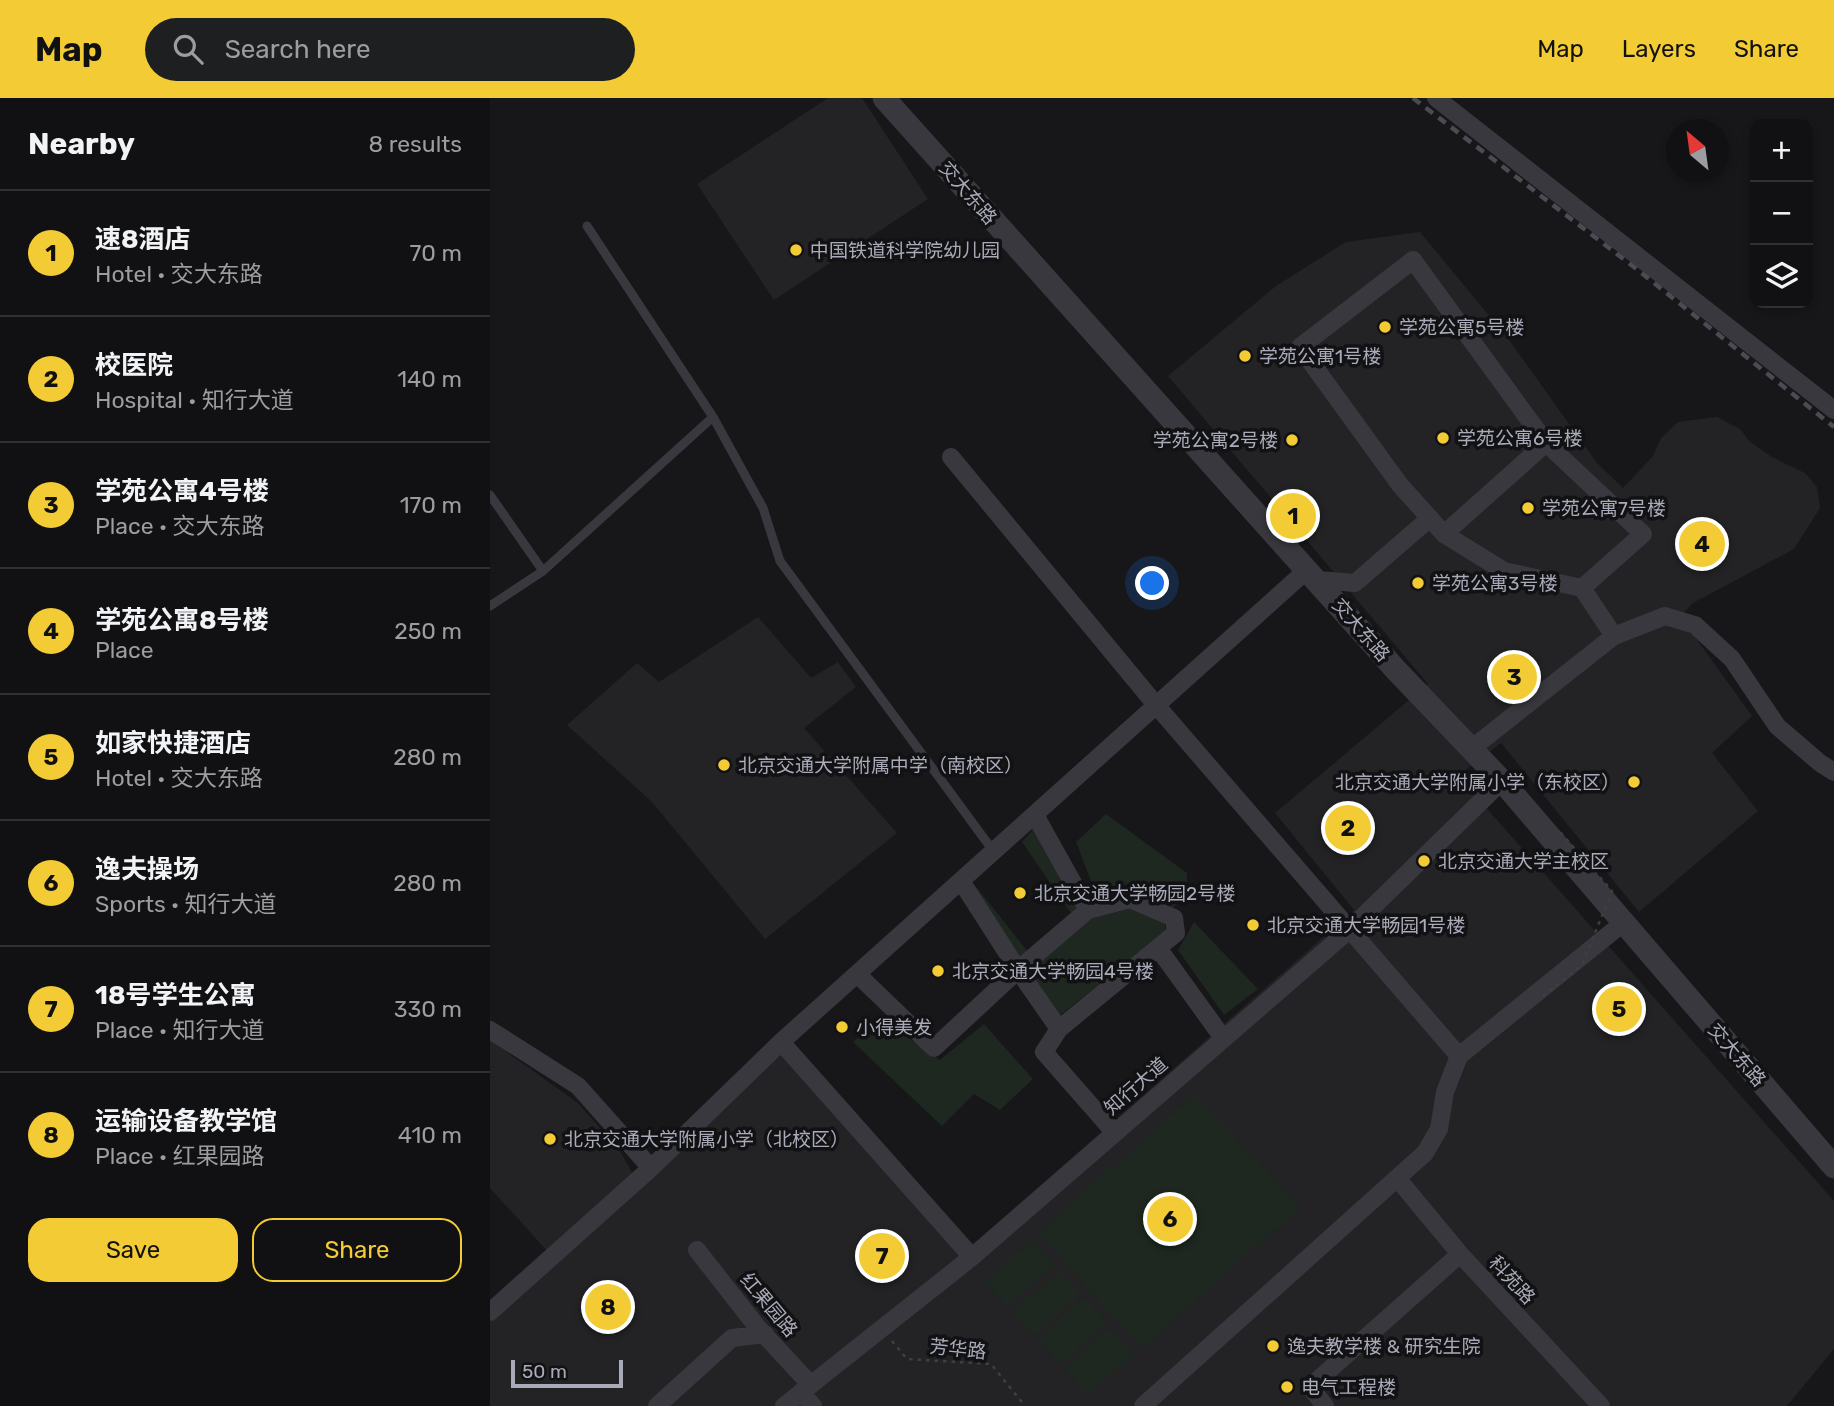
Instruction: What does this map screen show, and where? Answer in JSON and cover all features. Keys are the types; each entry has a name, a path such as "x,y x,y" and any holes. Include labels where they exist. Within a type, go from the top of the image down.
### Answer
{"street":[{"name":"交大东路","path":"884,98 1396,670 1502,781 1834,1167"},
{"path":"1436,98 1834,410"},
{"path":"1582,588 1643,534 1546,443 1413,260 1300,347 1400,485 1444,534 1504,571 1582,588 1614,636"},
{"path":"1444,534 1546,443"},
{"path":"951,457 1156,705 1348,931 1459,1056"},
{"path":"490,1312 651,1168 781,1042 1156,705 1313,575 1355,583 1430,518"},
{"path":"1471,749 1614,636 1665,616 1695,625 1732,659 1777,726 1834,772"},
{"name":"知行大道","path":"785,1406 972,1257 1348,931 1502,781"},
{"path":"1035,814 1088,910"},
{"path":"961,881 1059,1029"},
{"path":"857,974 934,1048 1088,910 1130,900 1174,918 1176,933 1059,1029 1044,1052 1115,1133"},
{"path":"1143,1406 1424,1153 1439,1129 1445,1092 1459,1056 1623,923"},
{"path":"1158,948 1223,1038"},
{"path":"490,1030 578,1086 651,1168"},
{"path":"781,1042 972,1257"},
{"name":"科苑路","path":"1397,1178 1460,1254 1601,1406"},
{"name":"红果园路","path":"697,1250 806,1388 813,1406"},
{"path":"1325,1406 1310,1387 1460,1254"},
{"path":"657,1406 732,1338 765,1334"}],"lane":[{"path":"587,226 713,417 763,508 780,561 994,852"},
{"path":"490,607 543,571 713,417"},
{"path":"490,495 543,571"}],"path":[{"path":"1543,996 1582,965 1612,891 1560,832"},
{"name":"芳华路","path":"883,1330 908,1359 991,1364 1025,1406"}],"shaded area":[{"name":"中国铁道科学院幼儿园","path":"828,98 862,98 928,199 774,300 697,184"},
{"name":"北京交通大学主校区","path":"1420,232 1507,337 1597,463 1623,488 1653,456 1661,438 1678,422 1717,417 1740,429 1749,441 1772,457 1805,473 1817,487 1820,508 1794,549 1693,603 1670,627 1684,629 1695,637 1752,716 1712,753 1758,811 1639,912 1501,743 1458,776 1834,1201 1834,1349 1787,1406 490,1406 490,1308 549,1253 490,1188 490,1040 578,1103 620,1151 634,1176 781,1042 970,1247 1354,910 1275,813 1428,684 1168,376 1276,286 1346,242"},
{"name":"北京交通大学附属中学（南校区）","path":"758,617 811,678 838,662 856,687 804,728 897,833 765,939 652,802 567,725 637,663 659,682"},
{"path":"1106,814 1187,873 1187,893 1173,908 1133,882 1096,894 1076,842"},
{"path":"1035,827 1080,904 1071,913 1022,842"},
{"path":"974,884 1029,953 1020,960 970,889"},
{"path":"1126,907 1164,921 1166,931 1059,1016 1026,971 1089,916"},
{"path":"1194,922 1258,989 1224,1015 1178,950"},
{"path":"882,1019 940,1060 984,1024 1033,1079 1000,1110 974,1094 942,1126 853,1042"},
{"path":"1194,1095 1301,1206 1143,1349 1037,1233"},
{"path":"1033,1240 1055,1265 1008,1306 985,1281"},
{"path":"1059,1271 1081,1295 1034,1336 1012,1312"},
{"path":"1084,1297 1107,1324 1060,1365 1038,1339"},
{"path":"1110,1328 1134,1355 1088,1395 1064,1368"}],"railway":[{"path":"1413,98 1634,267 1834,427"}],"place":[{"name":"中国铁道科学院幼儿园","path":"796,250"},
{"name":"学苑公寓5号楼","path":"1385,327"},
{"name":"学苑公寓1号楼","path":"1245,356"},
{"name":"学苑公寓6号楼","path":"1443,438"},
{"name":"学苑公寓2号楼","path":"1292,440"},
{"name":"学苑公寓7号楼","path":"1528,508"},
{"name":"速8酒店","path":"1293,516"},
{"name":"学苑公寓8号楼","path":"1702,544"},
{"name":"学苑公寓3号楼","path":"1418,583"},
{"name":"学苑公寓4号楼","path":"1514,677"},
{"name":"北京交通大学附属中学（南校区）","path":"724,765"},
{"name":"北京交通大学附属小学（东校区）","path":"1634,782"},
{"name":"校医院","path":"1348,828"},
{"name":"北京交通大学主校区","path":"1424,861"},
{"name":"北京交通大学畅园2号楼","path":"1020,893"},
{"name":"北京交通大学畅园1号楼","path":"1253,925"},
{"name":"北京交通大学畅园4号楼","path":"938,971"},
{"name":"如家快捷酒店","path":"1619,1009"},
{"name":"小得美发","path":"842,1027"},
{"name":"北京交通大学附属小学（北校区）","path":"550,1139"},
{"name":"逸夫操场","path":"1170,1219"},
{"name":"18号学生公寓","path":"882,1256"},
{"name":"运输设备教学馆","path":"608,1307"},
{"name":"逸夫教学楼 & 研究生院","path":"1273,1346"},
{"name":"电气工程楼","path":"1287,1387"}]}
